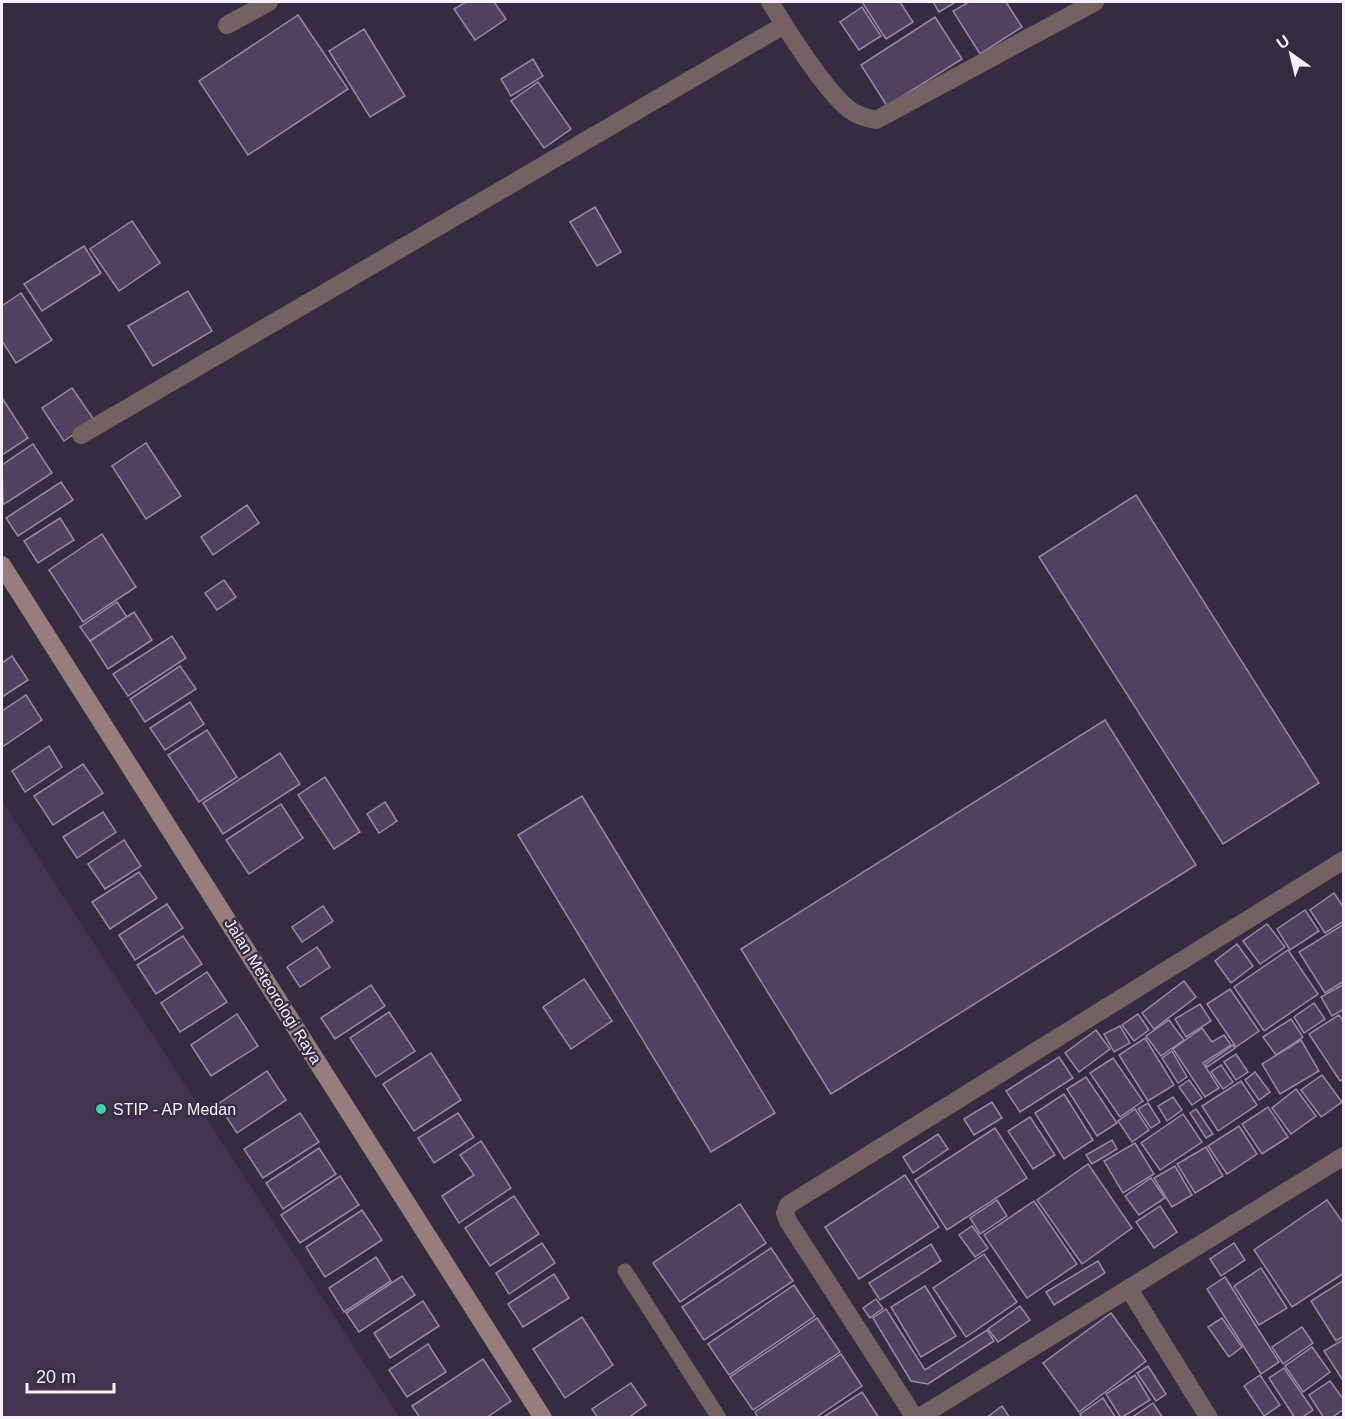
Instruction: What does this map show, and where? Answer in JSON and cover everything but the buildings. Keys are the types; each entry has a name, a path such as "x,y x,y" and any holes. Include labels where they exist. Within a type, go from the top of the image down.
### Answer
{"street":[{"path":"227,26 269,2"},
{"path":"770,2 784,25 848,109 858,115 876,120 1095,2"},
{"path":"81,435 784,25"},
{"name":"Jalan Meteorologi Raya","path":"2,565 543,1418"},
{"path":"1342,1160 916,1418 785,1213 788,1205 1344,860"},
{"path":"1129,1289 1209,1418"}],"lane":[{"path":"626,1271 719,1418"}],"shaded area":[{"name":"STIP - AP Medan","path":"2,801 399,1417 2,1417"}],"place":[{"name":"STIP - AP Medan","path":"101,1109"}]}
